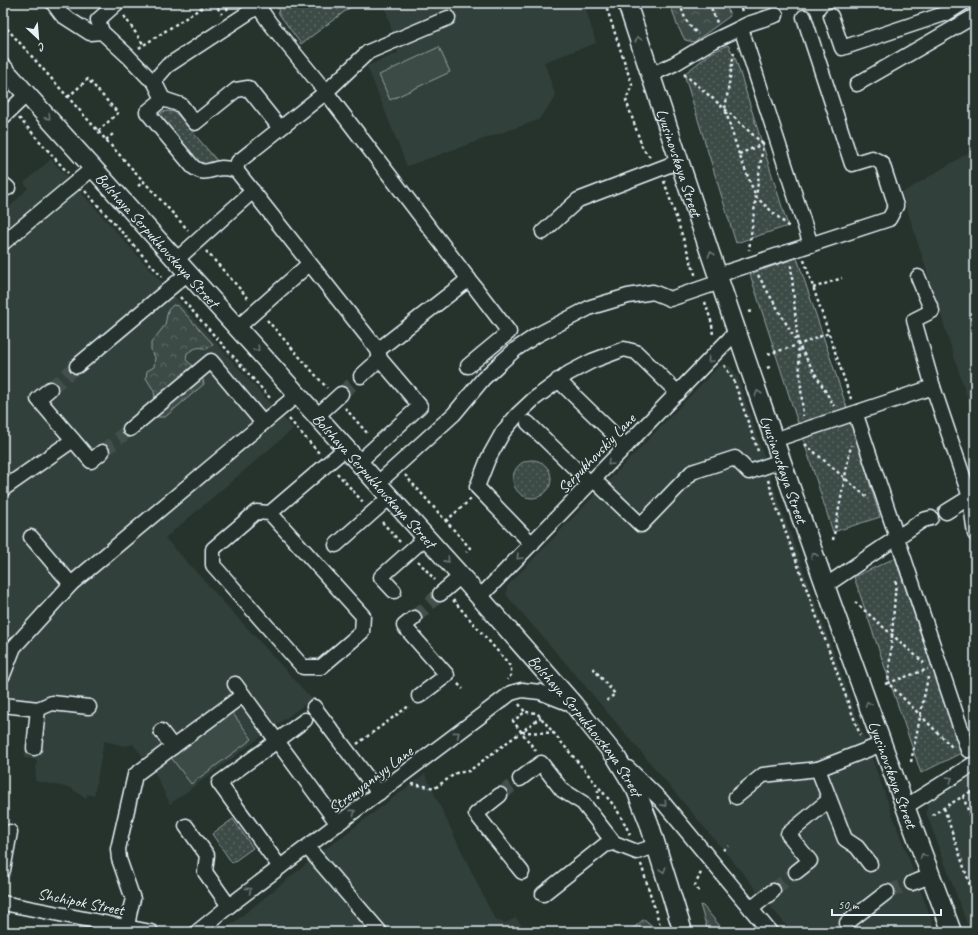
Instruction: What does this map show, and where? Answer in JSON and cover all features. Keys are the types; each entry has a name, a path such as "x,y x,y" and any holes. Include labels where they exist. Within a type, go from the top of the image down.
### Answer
{"main road":[{"name":"Lyusinovskaya Street","path":"626,3 781,461 882,744 952,932"},
{"name":"Bolshaya Serpukhovskaya Street","path":"3,68 480,597 574,705 616,757 636,790 649,823 683,932"}],"street":[{"path":"53,3 62,15 90,33 102,32"},
{"path":"831,16 842,48 946,13 964,3 974,18 857,84"},
{"path":"117,4 98,20 102,32 148,77 154,81 163,99 181,105 195,122 236,90 248,88 280,128"},
{"path":"154,81 167,66 259,4 269,22 326,92 509,332 468,366"},
{"path":"650,75 674,64 709,43 732,32 776,15"},
{"path":"378,483 454,414 483,379 516,349 537,335 591,307 628,296 653,292 670,299 751,264 889,219 896,206 882,163 872,158 852,164 804,17"},
{"path":"236,170 238,162 326,92 368,52 448,18"},
{"path":"732,32 800,248"},
{"path":"7,113 27,94"},
{"path":"163,99 147,112 193,167 199,171 206,172 224,168 236,170 420,406 359,462"},
{"path":"543,232 578,200 680,161"},
{"path":"3,243 93,168"},
{"path":"176,260 253,191"},
{"path":"237,328 309,264"},
{"path":"78,366 188,273"},
{"path":"918,277 932,311 914,320 933,387 973,495 975,534"},
{"path":"361,376 379,355 469,279"},
{"name":"Serpukhovskiy Lane","path":"480,597 678,393 736,331"},
{"path":"532,544 477,487 488,458 503,432 518,414 534,399 569,373 592,361 624,349 636,352 678,393"},
{"path":"130,429 211,361 263,423"},
{"path":"558,380 626,446"},
{"path":"774,440 803,437 841,418 933,387"},
{"path":"50,389 38,399 91,462 102,452"},
{"path":"3,675 14,647 71,584 298,394"},
{"path":"317,416 338,396"},
{"path":"856,414 897,538 962,751"},
{"path":"528,423 641,525 692,472 735,458 749,472 781,461"},
{"path":"3,489 73,440"},
{"path":"270,513 363,616 362,632 321,667 303,667 213,565 213,549 256,512 270,513 346,448"},
{"path":"946,512 973,495"},
{"path":"336,546 390,497"},
{"path":"825,586 923,520 931,518"},
{"path":"31,537 71,584"},
{"path":"394,591 381,577 426,537"},
{"path":"442,592 461,576"},
{"path":"414,618 404,626 446,675 415,700"},
{"path":"127,927 133,899 118,859 118,849 135,775 173,747 239,690 338,824"},
{"name":"Stremyannyy Lane","path":"197,932 280,867 510,693 522,690 540,692 574,705"},
{"path":"3,705 38,709 52,703 89,707"},
{"path":"314,707 379,793"},
{"path":"34,748 38,709"},
{"path":"280,867 219,783 305,720"},
{"path":"161,731 173,747"},
{"path":"736,797 763,775 818,769 882,744"},
{"path":"616,757 661,800 770,932"},
{"path":"520,779 541,763 562,790 583,802 614,842 637,852 656,846"},
{"path":"905,807 975,763"},
{"path":"818,769 845,839 857,846 870,864"},
{"path":"500,795 476,814 522,872"},
{"path":"796,872 810,861 788,834 829,800"},
{"path":"186,826 207,854 205,872 229,906"},
{"path":"3,870 10,832"},
{"path":"543,894 605,845 614,842"},
{"path":"307,847 380,932"},
{"path":"912,883 931,876"},
{"path":"751,909 773,891"},
{"path":"846,923 887,892"},
{"name":"Shchipok Street","path":"3,903 152,932"}],"path":[{"path":"128,56 209,3"},
{"path":"681,3 682,12 695,32 709,43"},
{"path":"709,3 732,32 734,53 725,109 739,154 756,197 788,226 800,248 856,414"},
{"path":"117,4 144,45"},
{"path":"3,24 258,309 338,396 378,445"},
{"path":"674,64 762,144"},
{"path":"68,97 88,79 118,113 98,131"},
{"path":"7,113 76,182 409,552 442,592 508,663 511,668 511,675 503,683"},
{"path":"106,140 113,134"},
{"path":"739,154 762,144"},
{"path":"762,144 748,252 751,264 841,418"},
{"path":"138,186 144,182"},
{"path":"106,215 110,211"},
{"path":"800,248 798,345 803,437 844,478 890,516"},
{"path":"813,288 842,278"},
{"path":"749,312 753,311"},
{"path":"712,324 718,322"},
{"path":"768,354 798,345 829,333"},
{"path":"767,368 772,366"},
{"path":"833,540 851,443"},
{"path":"397,466 470,548 466,552"},
{"path":"446,521 481,491"},
{"path":"886,684 892,635 896,574"},
{"path":"855,602 930,668"},
{"path":"593,668 615,694 605,702"},
{"path":"886,684 930,668"},
{"path":"911,762 930,668"},
{"path":"886,684 962,751"},
{"path":"347,751 415,700"},
{"path":"517,702 525,712 513,721 536,750"},
{"path":"410,784 435,788 456,773 469,771 541,717"},
{"path":"521,732 553,733"},
{"path":"932,815 975,789"},
{"path":"963,796 975,830"},
{"path":"944,808 975,900"},
{"path":"723,850 728,846"},
{"path":"699,891 695,886 703,866"}],"shaded area":[{"path":"384,3 584,3 596,43 544,62 556,97 538,120 407,166 367,66 398,53"},
{"path":"975,149 975,422 902,193"},
{"path":"51,159 293,429 165,538 312,699 170,804 153,769 133,744 125,746 104,741 94,796 87,794 86,799 71,788 35,781 37,760 24,758 29,716 3,713 3,214 28,188 24,183"},
{"path":"724,364 731,367 738,378 778,499 936,932 792,932 506,593 509,584 718,367"},
{"path":"975,772 975,932 970,932 926,812 928,802 931,799"},
{"path":"425,774 495,920 505,923 516,918 527,932 222,932 320,853"}],"green space":[{"path":"280,3 360,3 352,6 301,44 279,14 278,8"},
{"path":"670,3 726,3 730,16 694,42 685,40 677,25"},
{"path":"728,45 735,57 788,226 736,243 684,74 711,53"},
{"path":"439,47 450,72 390,100 379,75"},
{"path":"162,112 174,112 179,116 219,163 211,167 198,164 157,116"},
{"path":"797,258 847,408 880,517 833,532 750,274"},
{"path":"173,305 178,306 213,344 207,349 197,348 187,353 186,360 200,372 204,384 165,417 158,417 153,411 151,405 155,398 154,391 146,378 147,371 154,367 155,357 151,350 151,343 165,325 168,310"},
{"path":"528,460 536,460 546,465 550,472 550,486 546,493 536,498 528,498 518,493 516,490 513,483 513,475 518,465 521,463"},
{"path":"895,558 961,753 921,773 854,577"},
{"path":"231,711 252,739 191,784 170,756"},
{"path":"233,819 253,848 232,863 212,834"},
{"path":"700,905 703,906 725,932 708,932"},
{"path":"644,919 656,929 657,932 629,932"}],"tunnel":[{"path":"50,389 77,366"},
{"path":"341,394 361,376"},
{"path":"102,452 130,429"},
{"path":"414,618 440,594"},
{"path":"500,795 520,779"},
{"path":"773,891 796,872"},
{"path":"887,892 912,883"}]}
